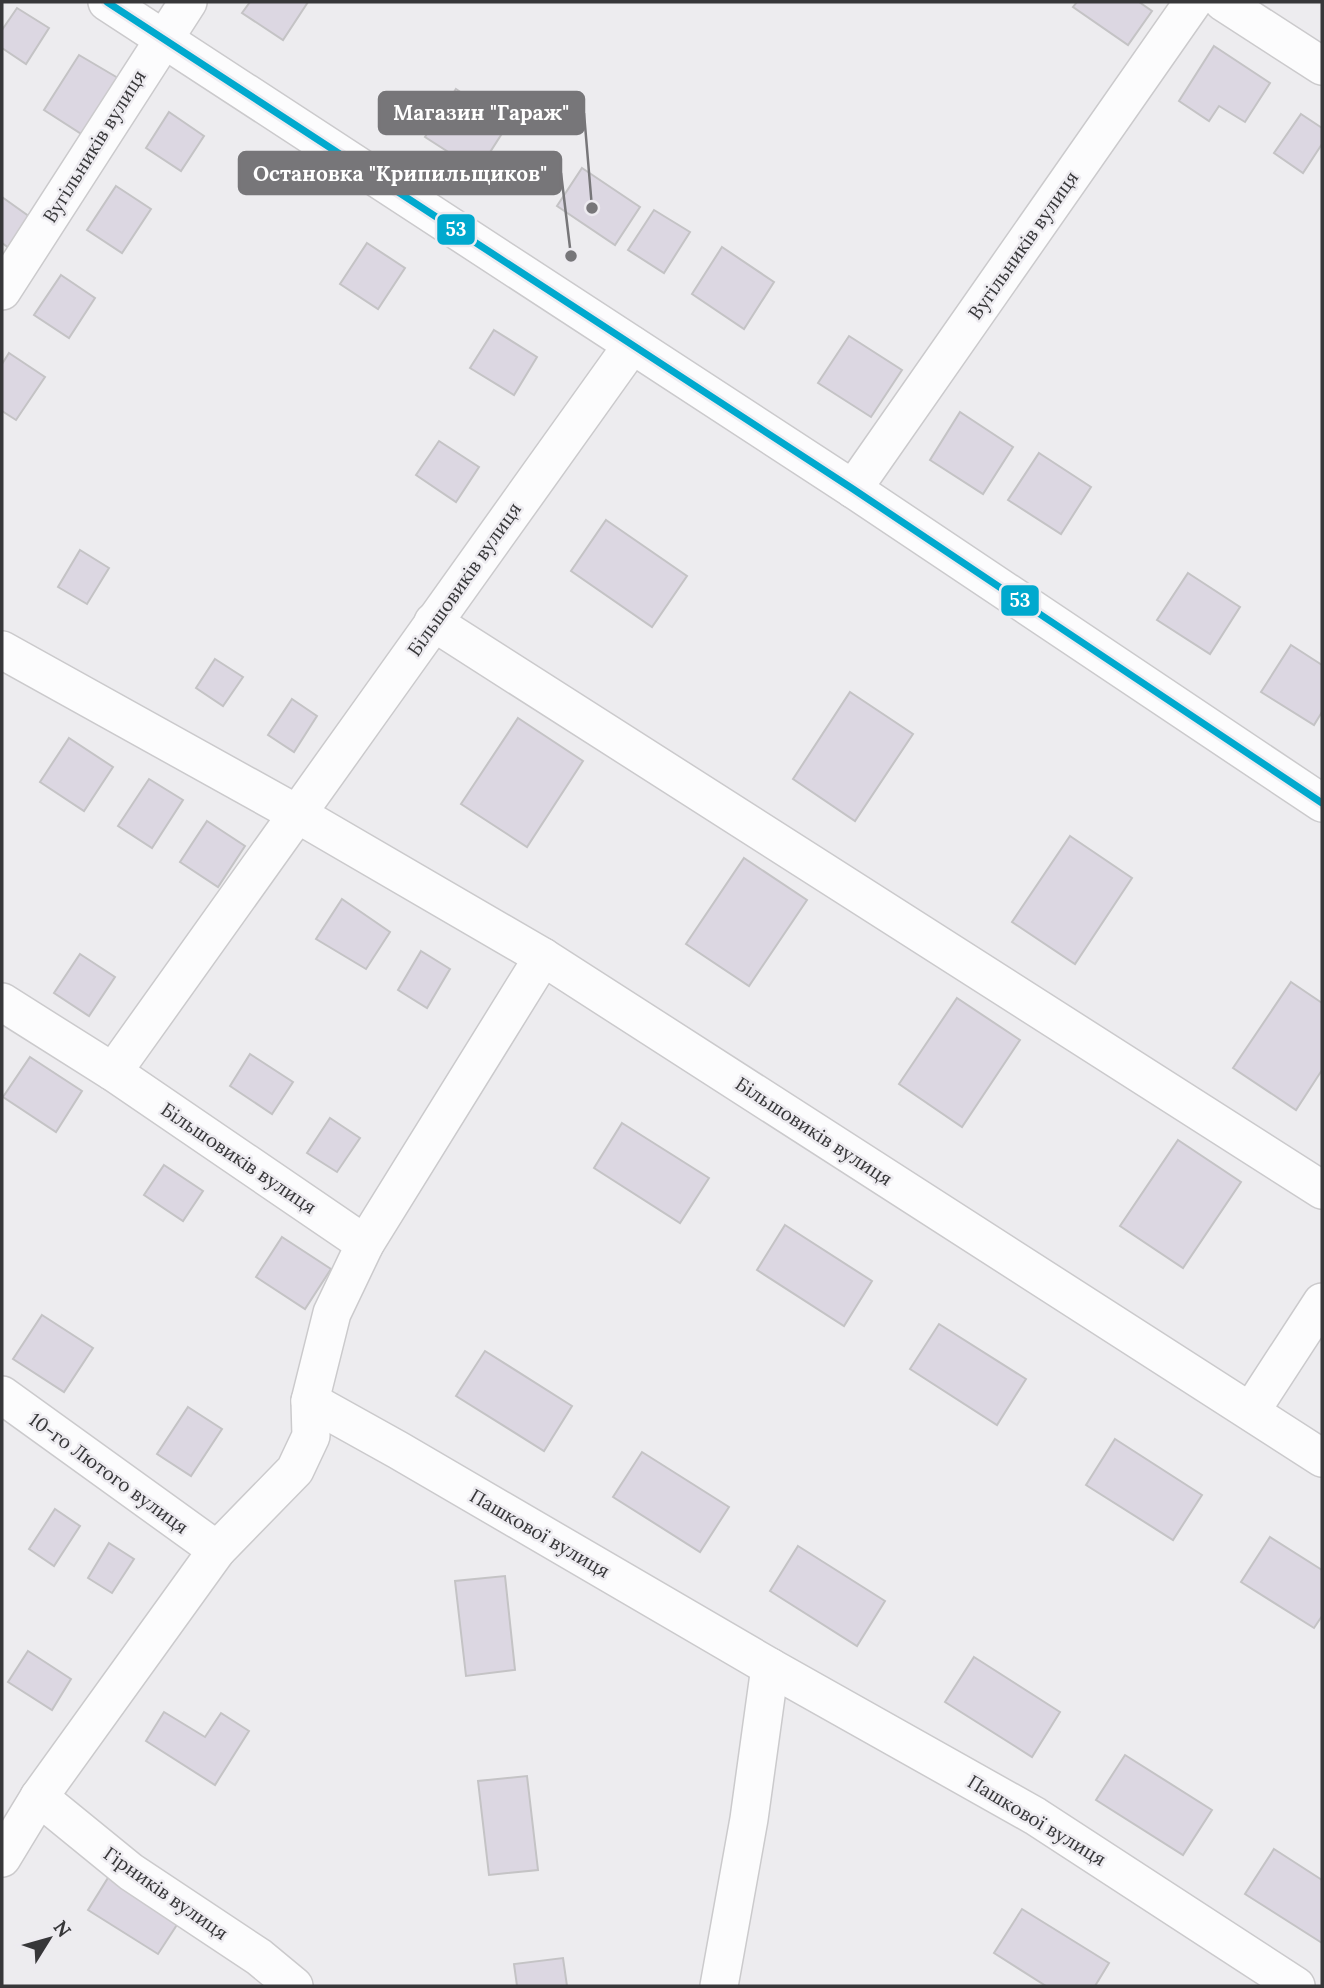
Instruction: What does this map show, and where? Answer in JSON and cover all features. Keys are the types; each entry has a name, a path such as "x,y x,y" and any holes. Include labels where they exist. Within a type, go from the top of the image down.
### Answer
{"street":[{"path":"107,2 853,489 1322,803"},
{"name":"Вугільників вулиця","path":"2,291 188,2"},
{"name":"Вугільників вулиця","path":"853,489 1193,2"},
{"path":"1223,2 1322,66"},
{"name":"Більшовиків вулиця","path":"113,1072 632,345"},
{"path":"433,622 1322,1190"},
{"name":"Більшовиків вулиця","path":"2,650 299,815 543,957 1322,1458"},
{"path":"2,1858 39,1797 217,1550 295,1471 311,1436 310,1401 332,1313 365,1244 543,957"},
{"name":"Більшовиків вулиця","path":"2,1002 113,1072 365,1244"},
{"path":"1251,1412 1322,1302"},
{"name":"10-го Лютого вулиця","path":"2,1395 217,1550"},
{"name":"Пашкової вулиця","path":"310,1401 770,1667 1035,1816 1296,1986"},
{"path":"719,1986 749,1819 770,1667"},
{"name":"Гірників вулиця","path":"39,1797 131,1872 259,1956 294,1986"}],"building":[{"path":"250,2 308,2 283,40 242,13"},
{"path":"1077,2 1139,2 1152,11 1128,45 1073,7"},
{"path":"17,8 49,28 26,64 2,48 2,30"},
{"path":"1214,46 1270,83 1245,122 1219,106 1209,121 1179,101"},
{"path":"79,55 118,78 83,135 44,110"},
{"path":"456,89 508,124 478,171 425,137"},
{"path":"169,112 204,136 181,171 146,148"},
{"path":"1301,114 1322,128 1322,144 1303,173 1274,153"},
{"path":"582,168 640,207 615,245 557,206"},
{"path":"116,186 151,209 122,253 87,230"},
{"path":"2,197 30,217 9,248 2,243"},
{"path":"654,210 690,232 664,273 628,250"},
{"path":"367,243 405,268 378,309 340,284"},
{"path":"722,247 774,282 744,329 692,294"},
{"path":"61,275 95,298 69,338 34,315"},
{"path":"494,330 537,357 514,395 470,368"},
{"path":"849,336 902,370 871,417 818,383"},
{"path":"9,353 45,377 16,420 2,411 2,364"},
{"path":"960,412 1013,447 983,494 930,460"},
{"path":"439,441 479,467 456,502 416,475"},
{"path":"1039,453 1091,487 1061,534 1008,500"},
{"path":"606,520 687,576 652,627 571,571"},
{"path":"80,550 109,568 87,604 58,587"},
{"path":"1188,573 1240,607 1210,654 1157,620"},
{"path":"1291,645 1322,665 1322,712 1314,725 1261,692"},
{"path":"215,659 243,677 223,706 196,688"},
{"path":"850,692 913,734 855,821 793,779"},
{"path":"292,699 317,716 294,752 268,735"},
{"path":"518,718 583,761 527,847 461,804"},
{"path":"69,738 113,767 84,811 40,782"},
{"path":"149,779 183,800 152,848 118,826"},
{"path":"207,821 245,846 218,887 180,862"},
{"path":"1070,836 1132,878 1075,964 1012,922"},
{"path":"744,858 807,900 749,986 686,944"},
{"path":"342,899 390,932 366,969 316,939"},
{"path":"421,951 450,969 427,1008 398,990"},
{"path":"80,954 115,977 89,1016 54,993"},
{"path":"1291,982 1322,1003 1322,1070 1296,1110 1233,1068"},
{"path":"957,998 1020,1040 962,1127 899,1084"},
{"path":"250,1054 293,1082 272,1114 230,1086"},
{"path":"30,1057 82,1091 56,1132 3,1097"},
{"path":"330,1118 360,1138 337,1172 307,1153"},
{"path":"622,1123 709,1178 680,1223 594,1168"},
{"path":"1178,1140 1241,1182 1183,1268 1120,1226"},
{"path":"164,1165 203,1191 183,1221 144,1195"},
{"path":"785,1225 872,1281 844,1326 757,1270"},
{"path":"282,1237 331,1269 305,1309 256,1277"},
{"path":"42,1315 93,1348 64,1392 13,1359"},
{"path":"939,1324 1026,1379 997,1425 910,1369"},
{"path":"485,1351 572,1406 544,1451 456,1396"},
{"path":"188,1407 222,1429 191,1476 157,1454"},
{"path":"1115,1439 1202,1495 1173,1540 1086,1485"},
{"path":"642,1452 729,1507 700,1552 613,1497"},
{"path":"55,1509 80,1526 54,1566 29,1549"},
{"path":"1270,1537 1322,1570 1322,1616 1314,1628 1241,1582"},
{"path":"109,1543 134,1559 112,1593 88,1578"},
{"path":"798,1546 885,1601 857,1646 770,1591"},
{"path":"505,1576 515,1670 466,1676 455,1581"},
{"path":"28,1651 71,1679 52,1710 8,1682"},
{"path":"974,1657 1060,1712 1032,1757 945,1702"},
{"path":"164,1712 205,1737 221,1713 249,1731 215,1785 146,1741"},
{"path":"1125,1755 1212,1810 1183,1855 1096,1800"},
{"path":"527,1776 538,1870 489,1875 478,1781"},
{"path":"1274,1849 1322,1880 1322,1943 1245,1894"},
{"path":"111,1873 182,1917 158,1954 88,1910"},
{"path":"1022,1909 1109,1963 1095,1986 1046,1986 994,1953"},
{"path":"563,1958 567,1986 517,1986 514,1964"}],"transit line":[{"name":"53","path":"107,2 853,489 1322,803"}],"place":[{"name":"Магазин \"Гараж\"","path":"592,208"},
{"name":"Остановка \"Крипильщиков\"","path":"571,256"}]}
